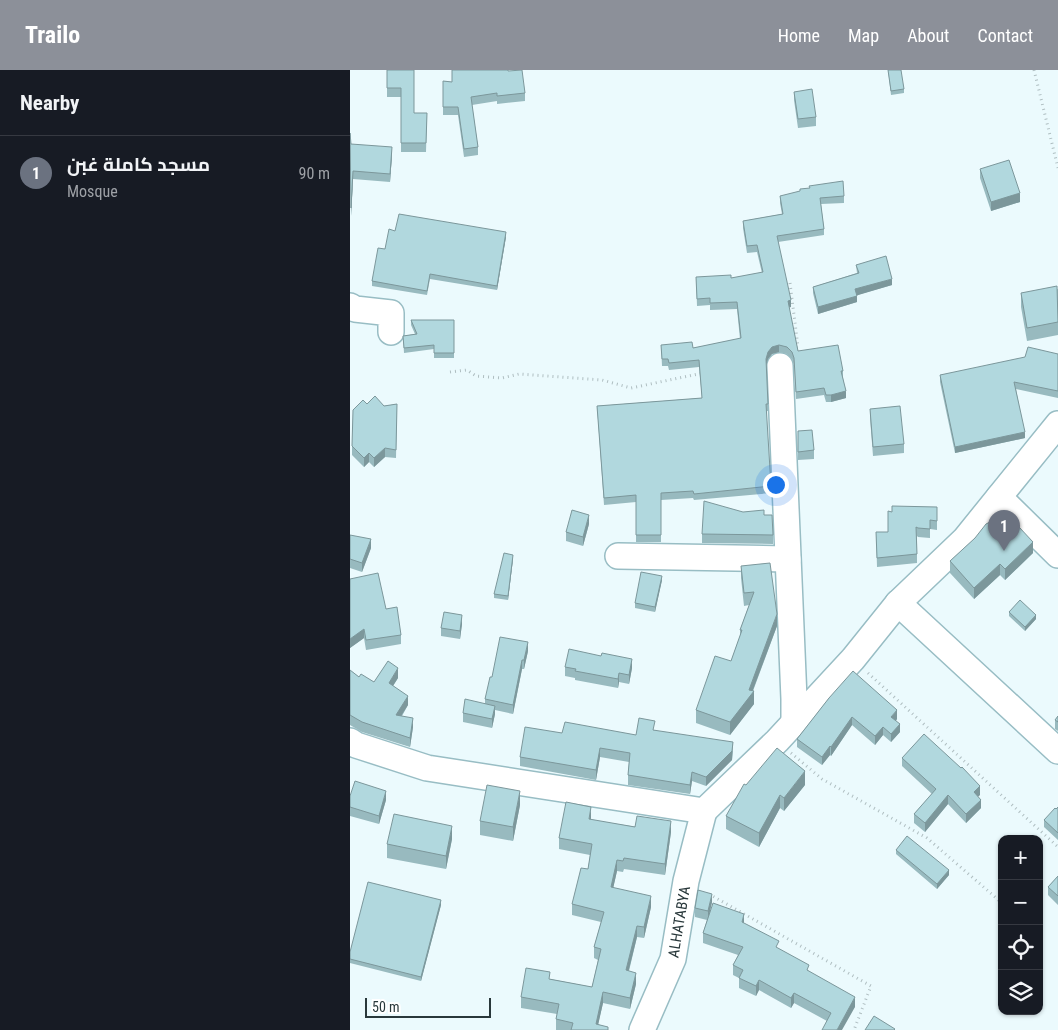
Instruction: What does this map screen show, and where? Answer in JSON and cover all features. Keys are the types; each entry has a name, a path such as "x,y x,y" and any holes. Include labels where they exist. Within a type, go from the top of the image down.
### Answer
{"street":[{"path":"350,306 355,309 391,313 392,332"},
{"path":"780,366 794,721"},
{"path":"350,741 427,768 704,811 777,742 853,658 898,603 965,539 1058,424"},
{"path":"999,497 1058,555"},
{"path":"618,556 788,559"},
{"path":"898,603 1058,751"},
{"name":"ALHATABYA","path":"642,1030 673,959 686,881 704,811"}],"path":[{"path":"1034,70 1058,168"},
{"path":"780,366 781,354 798,347 790,283"},
{"path":"450,372 468,370 476,376 502,378 518,374 602,380 631,388 706,373"},
{"path":"853,658 1058,847"},
{"path":"777,742 822,779 927,838 998,900"},
{"path":"686,881 871,986 854,1030"}],"building":[{"path":"387,70 414,70 414,113 427,113 426,143 401,143 401,88 387,88"},
{"path":"452,70 522,70 525,93 497,96 497,93 471,97 478,147 464,149 458,107 443,107 443,81 452,82"},
{"path":"888,70 901,70 904,89 891,91"},
{"path":"812,89 816,117 798,119 794,92"},
{"path":"350,133 351,144 392,147 390,174 353,171 351,208"},
{"path":"1009,160 1020,193 991,202 980,169"},
{"path":"843,181 844,196 820,198 824,229 777,236 791,300 788,301 798,351 838,345 846,391 831,395 826,395 824,388 796,392 792,352 787,347 779,345 772,347 766,359 768,404 766,404 771,486 694,494 693,491 661,493 661,535 636,535 636,495 604,498 597,406 702,398 699,360 669,363 668,359 662,359 661,345 692,342 693,348 741,338 737,302 710,303 710,298 697,299 696,277 731,275 731,278 763,272 757,245 747,246 743,221 783,214 780,196 800,191 800,189 810,188 809,186"},
{"path":"399,214 506,232 497,286 430,274 427,291 372,281 378,248 385,249 389,229 395,231"},
{"path":"886,256 892,279 855,289 857,296 818,307 813,287 859,273 856,265"},
{"path":"1057,286 1058,322 1027,328 1021,293"},
{"path":"411,320 454,320 454,353 434,353 434,345 404,348 403,336 417,334"},
{"path":"1028,347 1058,354 1058,391 1014,382 1025,432 955,447 940,375 1025,357"},
{"path":"375,396 384,406 397,404 396,450 385,448 374,458 369,453 364,458 352,446 353,410 363,400 367,404"},
{"path":"900,406 904,444 873,447 870,409"},
{"path":"812,430 814,450 798,452 798,431"},
{"path":"704,501 743,512 764,510 764,515 772,515 773,535 702,534"},
{"path":"892,506 937,507 937,521 930,520 930,529 916,527 917,554 877,558 876,532 888,532 888,511 892,512"},
{"path":"572,510 589,515 583,537 566,532"},
{"path":"1005,512 1033,542 1005,569 1000,564 974,588 950,561 975,538 986,524"},
{"path":"350,535 371,539 362,563 350,559"},
{"path":"504,553 513,555 508,596 494,594"},
{"path":"770,563 777,614 749,690 754,691 730,722 696,710 715,656 731,661 754,592 744,593 741,566"},
{"path":"641,572 662,576 655,607 635,603"},
{"path":"378,573 386,609 397,607 401,635 366,640 364,629 350,639 350,579"},
{"path":"1020,600 1036,615 1025,627 1009,612"},
{"path":"444,612 462,615 460,631 441,628"},
{"path":"500,637 528,642 524,660 522,660 513,705 485,699 490,677 492,677"},
{"path":"569,649 601,656 602,653 632,659 629,675 619,673 618,679 575,671 576,669 565,667"},
{"path":"388,661 398,668 389,683 408,696 396,715 413,718 410,738 362,722 350,715 350,670 359,677 361,674 374,682"},
{"path":"853,671 897,710 891,717 900,724 891,734 883,727 875,736 852,717 822,757 797,739"},
{"path":"465,699 495,706 492,719 463,713"},
{"path":"639,718 655,721 653,730 733,742 732,751 706,777 692,772 690,785 628,775 630,753 600,748 596,770 520,757 525,727 562,733 565,722 636,735"},
{"path":"924,734 962,767 980,786 974,792 981,800 966,814 948,795 925,823 914,814 936,789 902,758"},
{"path":"777,748 805,771 784,798 780,795 759,833 726,816 744,784 746,785"},
{"path":"355,781 386,791 379,816 350,807 350,796"},
{"path":"487,785 520,791 513,827 480,821"},
{"path":"566,802 591,807 589,819 635,827 637,816 671,821 665,864 624,858 623,861 617,860 611,887 651,896 644,927 637,926 626,970 636,973 630,998 603,992 596,1024 608,1027 608,1030 571,1030 573,1023 556,1019 559,1004 521,997 526,968 550,972 549,979 592,987 601,949 594,947 604,912 572,904 581,868 588,869 592,844 559,838"},
{"path":"1058,807 1058,833 1044,820"},
{"path":"394,814 452,826 446,856 387,844"},
{"path":"907,836 949,870 937,884 896,850"},
{"path":"1058,876 1058,896 1048,887"},
{"path":"368,882 441,900 421,977 350,959 350,952"},
{"path":"698,890 712,894 708,911 695,908"},
{"path":"713,903 744,914 742,922 779,941 776,947 809,965 807,970 855,997 837,1030 822,1030 831,1013 794,993 791,998 759,980 756,986 739,978 743,970 733,965 743,947 703,933"},
{"path":"874,1016 895,1029 865,1030"}],"place":[{"name":"مسجد كاملة غبن","path":"1004,551"}]}
